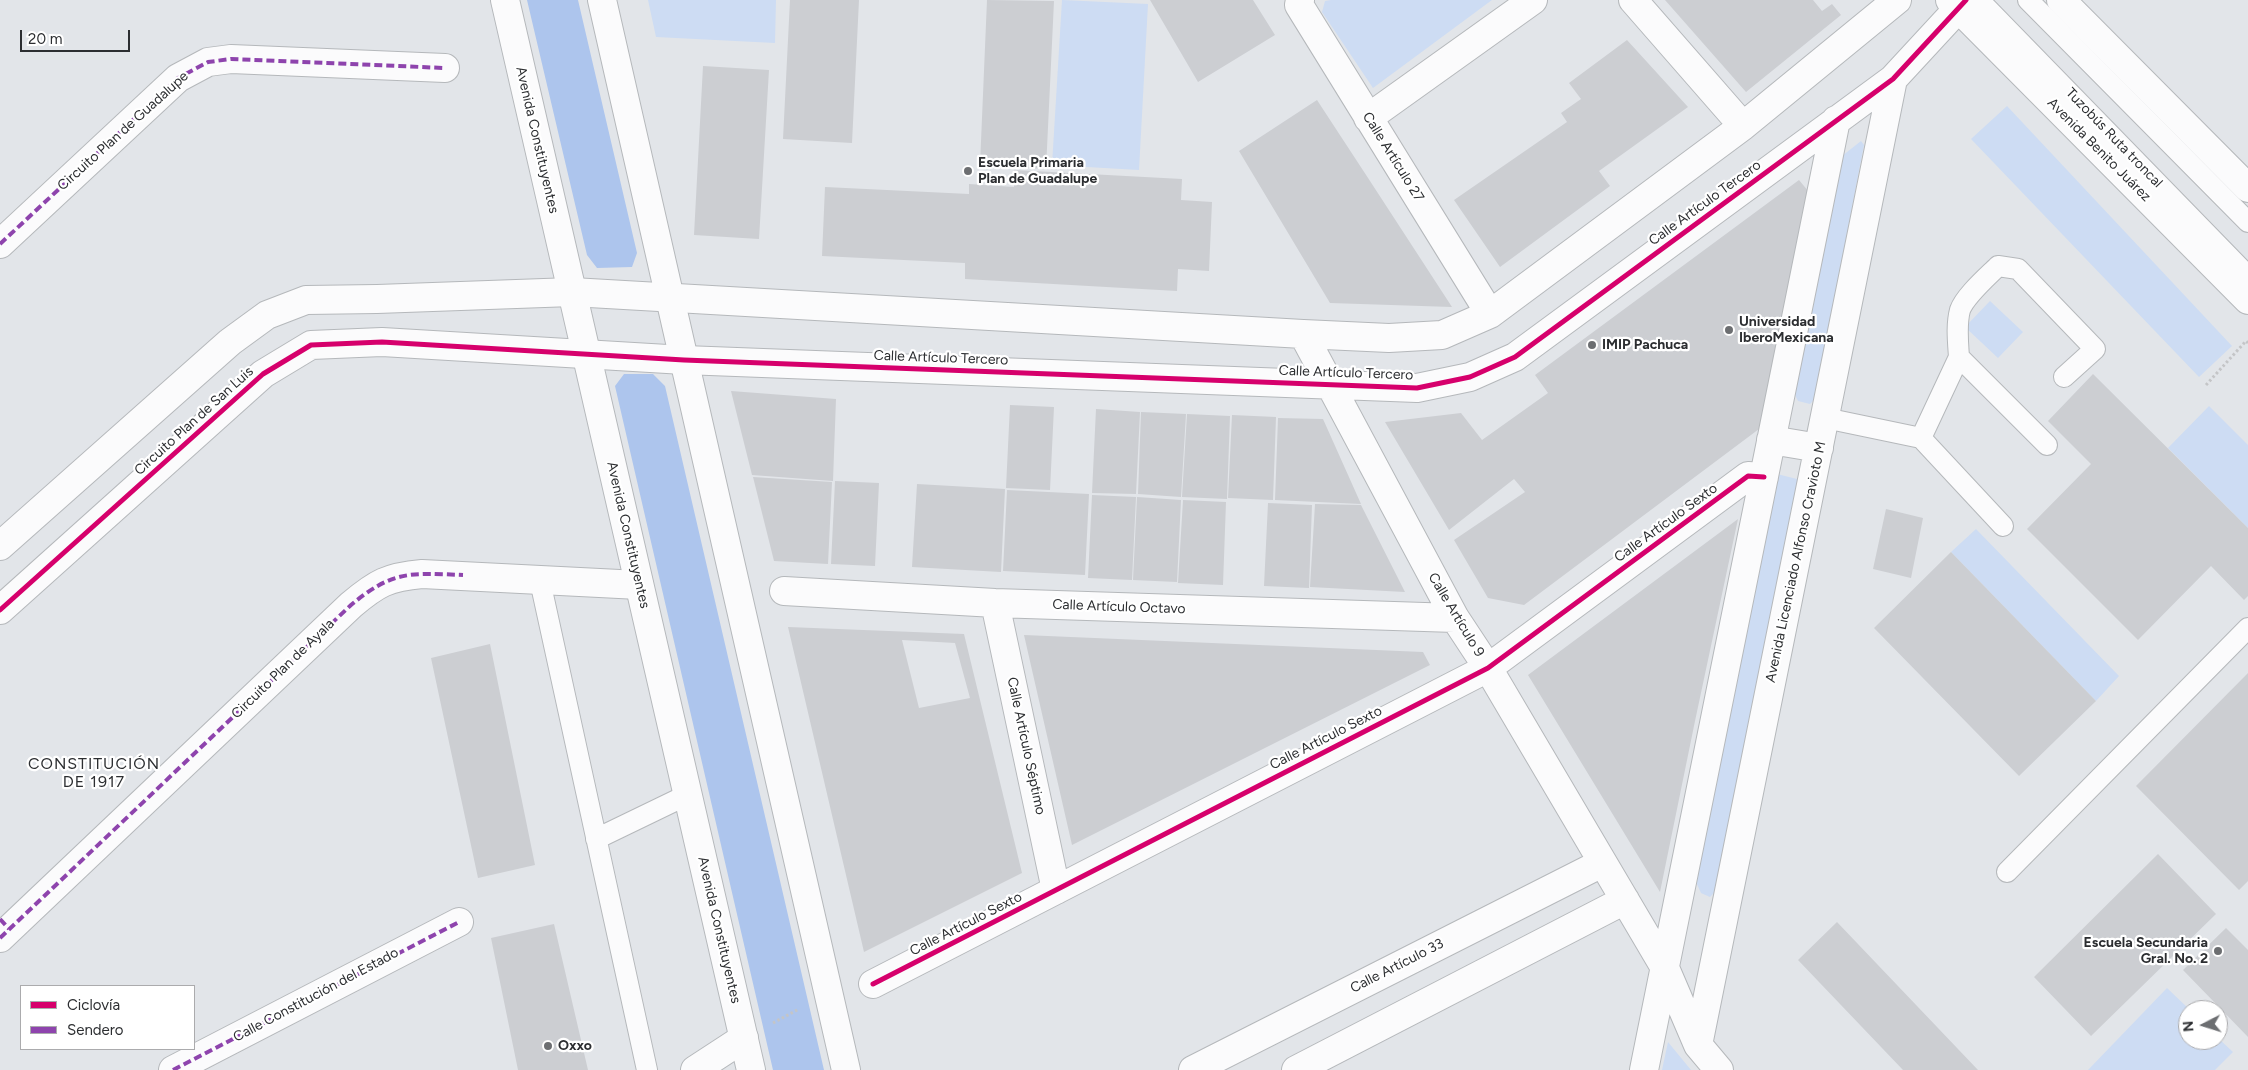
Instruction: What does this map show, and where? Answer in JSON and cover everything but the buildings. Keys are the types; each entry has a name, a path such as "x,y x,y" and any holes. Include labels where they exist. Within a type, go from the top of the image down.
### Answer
{"street":[{"name":"Avenida Constituyentes","path":"504,0 751,1070"},
{"path":"602,0 846,1070"},
{"name":"Calle Artículo 27","path":"1300,0 1299,6 1490,314"},
{"path":"1368,118 1533,0"},
{"path":"1633,0 1743,126"},
{"path":"0,546 230,342 267,315 306,300 377,300 572,292 1303,334 1389,338 1442,335 1490,314 1743,126 1897,0"},
{"path":"2061,0 2248,188"},
{"name":"Calle Artículo Tercero","path":"684,360 1330,383 1417,388 1470,377 1516,357 1836,120 1894,80 1963,2"},
{"name":"Avenida Benito Juárez","path":"1963,2 2248,300"},
{"name":"Circuito Plan de Guadalupe","path":"0,244 178,78 208,62 231,59 445,68"},
{"name":"Avenida Licenciado Alfonso Cravioto M","path":"1698,1045 1894,80"},
{"path":"1644,1070 1836,120"},
{"path":"377,300 382,342"},
{"name":"Calle Artículo 9","path":"1303,334 1455,618 1488,668 1665,968 1698,1045 1719,1070"},
{"name":"Circuito Plan de San Luis","path":"0,610 262,374 311,345 382,342 684,360"},
{"path":"1771,440 1818,448"},
{"name":"Calle Artículo Sexto","path":"873,984 1488,668 1748,476 1764,476"},
{"name":"Circuito Plan de Ayala","path":"3,929 351,605 373,587 396,577 422,574 639,585"},
{"name":"Calle Artículo Octavo","path":"784,591 995,603 1455,618"},
{"name":"Calle Artículo Séptimo","path":"995,603 1056,890"},
{"name":"Calle Artículo 33","path":"1193,1070 1602,863"},
{"path":"1296,1070 1626,900"},
{"name":"Calle Constitución del Estado","path":"173,1070 459,922"},
{"path":"695,1070 744,1038"}],"lane":[{"path":"2028,0 2248,222"},
{"name":"Tuzobús Ruta troncal","path":"1963,2 2248,276"},
{"path":"1920,438 1959,357 1957,334 1961,309 1972,293 1998,266 2018,269 2095,349 2064,378"},
{"path":"1959,357 2047,445"},
{"path":"1825,418 1920,438 2003,526"},
{"path":"540,581 647,1070"},
{"path":"2007,872 2248,628"},
{"path":"596,839 688,795"}],"path":[{"path":"2206,385 2246,341 2248,343"},
{"path":"744,1038 828,994"}],"shaded area":[{"path":"527,0 578,0 637,253 632,267 597,268 587,255"},
{"path":"648,0 776,0 775,43 656,37"},
{"path":"1062,0 1148,4 1139,170 1052,165"},
{"path":"1492,0 1373,88 1322,12 1325,1"},
{"path":"2007,106 2232,346 2199,377 1971,139"},
{"path":"1861,141 1864,145 1815,399 1810,404 1798,401 1794,393 1842,156"},
{"path":"1990,301 2023,332 1998,358 1965,327"},
{"path":"624,374 653,374 665,386 824,1070 773,1070 615,386"},
{"path":"2209,406 2248,445 2248,528 2168,448"},
{"path":"1777,474 1801,480 1718,889 1710,897 1701,893 1696,882"},
{"path":"1976,529 2119,676 2096,701 1951,552"},
{"path":"2167,988 2180,1000 2178,1000 2178,1050 2228,1050 2228,1047 2233,1052 2215,1070 2088,1070"},
{"path":"1668,1042 1691,1070 1662,1070"}],"marked path":[{"path":"0,244 178,78 208,62 231,59 445,68"},
{"path":"0,938 351,605 379,585 403,576 415,574 463,575"},
{"path":"0,919 9,929"},
{"path":"173,1070 459,922"}],"cycle path":[{"path":"0,610 263,374 311,345 382,342 684,360 1417,388 1470,377 1515,357 1893,79 1966,0"},
{"path":"873,984 1488,668 1748,476 1764,477"}],"place":[{"name":"Escuela Primaria Plan de Guadalupe","path":"968,171"},
{"name":"Universidad IberoMexicana","path":"1729,330"},
{"name":"IMIP Pachuca","path":"1592,345"},
{"name":"Escuela Secundaria Gral. No. 2","path":"2218,951"},
{"name":"Oxxo","path":"548,1046"}],"district":[{"name":"CONSTITUCIÓN DE 1917","path":"94,773"}]}
